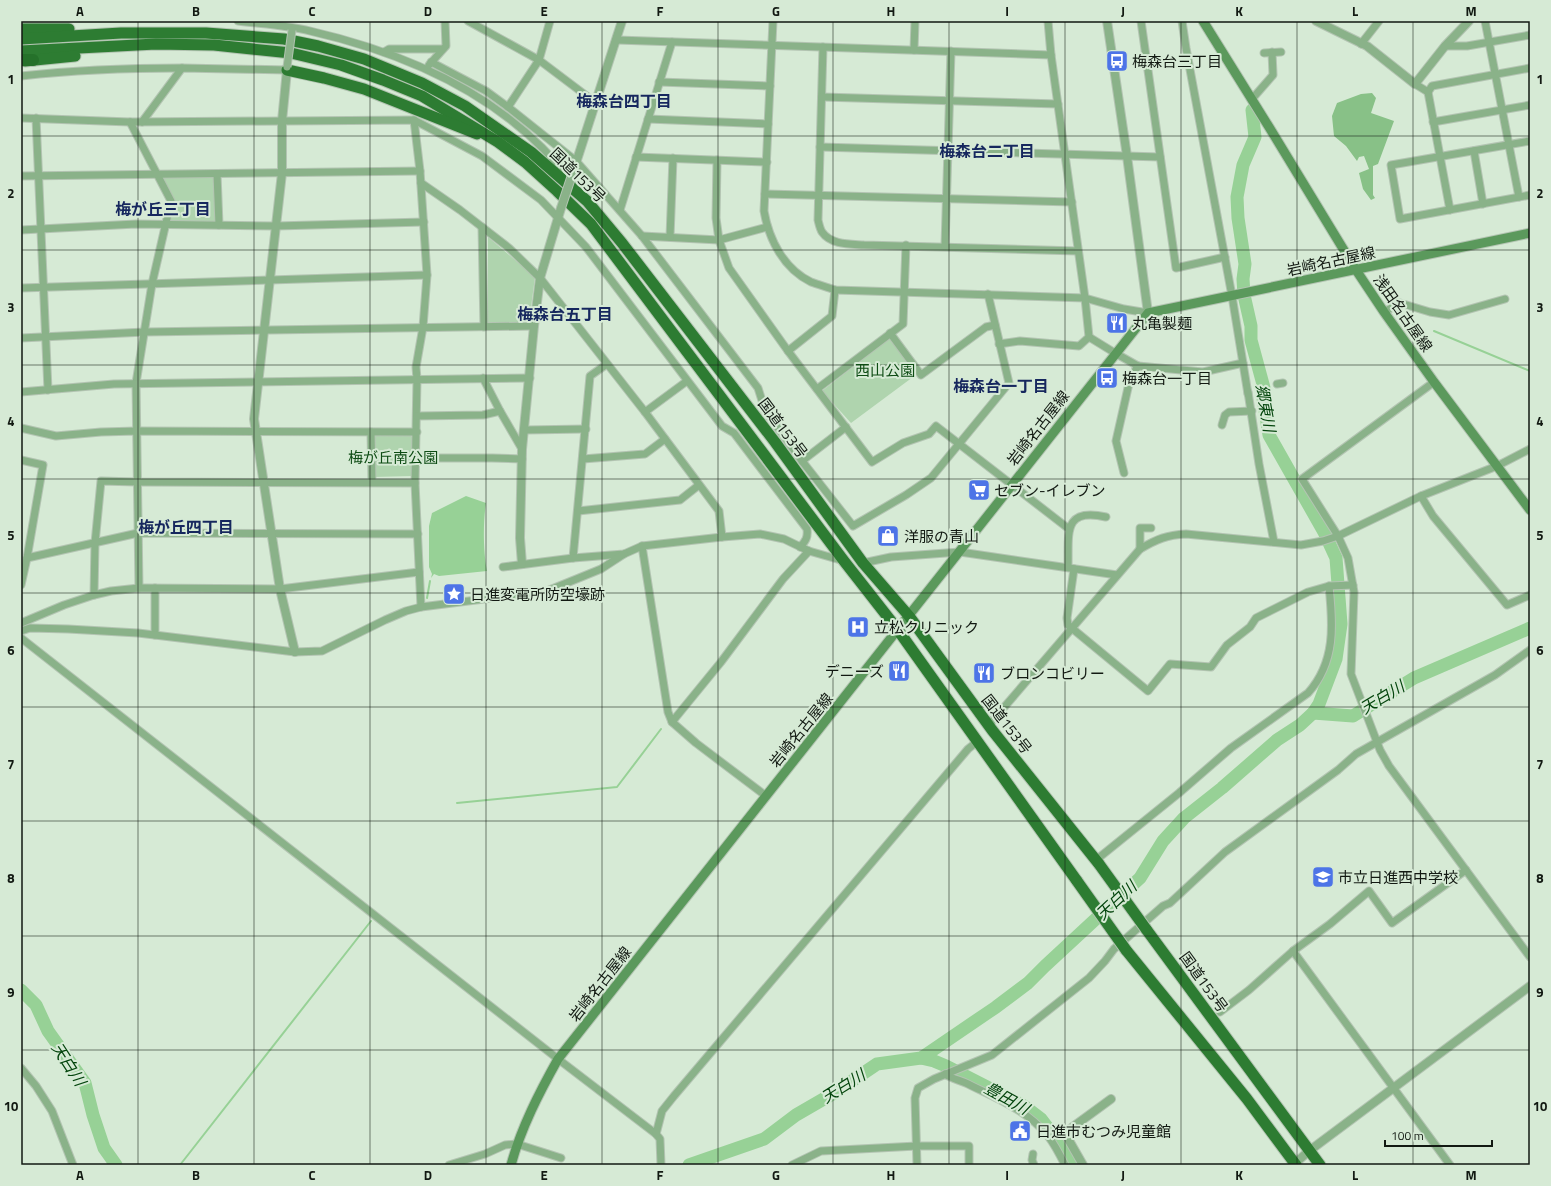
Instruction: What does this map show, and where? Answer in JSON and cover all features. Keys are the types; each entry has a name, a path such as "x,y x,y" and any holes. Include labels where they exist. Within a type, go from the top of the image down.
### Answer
{"highway":[{"path":"21,29 86,29 121,33"},
{"name":"国道153号","path":"21,39 121,33 206,33 284,39 318,46 364,59 422,82 465,106 531,152 587,201 622,243 775,442 863,563 909,616 988,726 1097,862 1320,1165"},
{"name":"国道153号","path":"21,51 156,44 214,45 291,53 341,65 422,96 498,142 525,162 558,191 591,224 844,561 898,630 1126,950 1247,1099 1295,1164"},
{"path":"21,61 91,54 125,46"},
{"path":"287,69 364,89 498,142"}],"main road":[{"name":"浅田名古屋線","path":"1203,21 1356,270 1384,312 1434,382 1530,510"},
{"name":"岩崎名古屋線","path":"511,1165 517,1144 536,1100 558,1059 1148,313 1530,233"}],"street":[{"path":"238,21 293,26 384,52 426,68 468,91 501,112 538,142 560,164 587,201"},
{"path":"426,68 446,46 445,21"},
{"path":"468,21 539,60 596,103"},
{"path":"508,107 539,60 550,21"},
{"path":"522,564 520,538 522,449 540,278 558,217 622,21"},
{"path":"773,21 764,211 767,228 776,250 792,268 810,282 835,290 1085,298 1124,309 1148,313 1107,21"},
{"path":"914,50 915,21"},
{"path":"1048,21 1051,55 1085,298 1089,337"},
{"path":"1141,21 1176,268 1225,258"},
{"path":"1182,21 1232,296 1242,363 1252,411 1259,464 1274,542"},
{"path":"1316,21 1367,46 1415,84 1428,92"},
{"path":"1362,44 1380,21"},
{"path":"1415,84 1445,46 1469,21"},
{"path":"1485,21 1519,197"},
{"path":"293,26 282,121 282,173 254,419 280,589 295,652"},
{"path":"1445,46 1467,46 1530,35"},
{"path":"617,40 1051,55"},
{"path":"620,210 672,42"},
{"path":"823,47 818,220 822,232 830,240 841,243 857,244 1078,251"},
{"path":"384,52 389,49 442,49"},
{"path":"945,246 951,51"},
{"path":"1252,99 1273,75 1268,52 1281,52"},
{"path":"431,62 468,81 508,107 575,165 620,210 642,236 758,388 765,410 802,461 853,526 906,495 931,478 1009,383 988,294"},
{"path":"21,76 63,71 118,68 287,69"},
{"path":"142,122 182,68"},
{"path":"1450,210 1428,92 1432,86 1530,68"},
{"path":"660,82 770,86"},
{"path":"822,97 1058,104"},
{"path":"1433,122 1530,104"},
{"path":"21,118 130,122 414,120 482,156 541,200 586,247 722,426 734,433 807,529 808,534 806,540 800,548"},
{"path":"36,118 48,390"},
{"path":"648,119 768,124"},
{"path":"414,120 421,183 427,275 423,327 416,367 417,432 415,483 421,607"},
{"path":"130,122 156,175 171,201 152,284 136,383 139,588"},
{"path":"1530,141 1391,165 1400,219 1530,195"},
{"path":"820,147 947,152 1160,157"},
{"path":"1474,151 1483,204"},
{"path":"636,157 767,162"},
{"path":"670,237 673,158"},
{"path":"717,160 716,218 719,240 728,268 788,351 872,462 903,443 929,434 936,426 1069,529"},
{"path":"21,176 420,172"},
{"path":"217,174 219,225"},
{"path":"421,183 482,227 508,248 540,278 645,412 719,511 722,537"},
{"path":"765,194 1072,202"},
{"path":"21,230 136,224 276,226 424,222"},
{"path":"482,227 484,327"},
{"path":"642,236 719,240 767,228"},
{"path":"817,389 903,324 906,245"},
{"path":"21,288 427,275"},
{"path":"788,351 832,316 835,290"},
{"path":"1384,312 1400,303 1430,312 1449,315 1505,299"},
{"path":"21,338 145,332 265,329 534,326"},
{"path":"890,333 921,375 986,327 995,326"},
{"path":"999,344 1020,341 1079,346 1089,337"},
{"path":"1089,337 1138,366 1203,372 1242,363"},
{"path":"573,558 590,376 607,364"},
{"path":"1124,473 1116,441 1130,379 1138,366"},
{"path":"483,378 522,449"},
{"path":"21,392 136,383 530,378"},
{"path":"645,412 688,380"},
{"path":"1434,382 1302,479 1338,536 1348,558 1354,592 1351,674 1376,740 1389,766 1530,957"},
{"path":"417,416 483,415 500,411"},
{"path":"1222,425 1225,415 1229,412 1252,411"},
{"path":"802,461 846,427"},
{"path":"21,428 56,436 100,432 137,431 417,432"},
{"path":"525,430 586,429"},
{"path":"775,442 780,431"},
{"path":"371,432 372,482"},
{"path":"583,459 645,454 665,439"},
{"path":"750,454 761,449"},
{"path":"988,726 1140,549 1155,540 1170,535 1186,534 1301,545 1323,541 1338,536 1421,496 1497,466 1530,449"},
{"path":"416,458 522,459"},
{"path":"21,460 43,465 21,585"},
{"path":"94,595 95,543 100,481 415,483"},
{"path":"578,511 680,500 699,485"},
{"path":"1421,496 1433,516 1507,605 1530,595"},
{"path":"1106,517 1094,514 1082,515 1074,520 1069,529 1071,568 1067,618 1068,625 1148,691 1170,664 1211,667 1227,645 1250,627 1256,618 1298,597 1329,586 1353,585"},
{"path":"1140,549 1140,528 1151,528"},
{"path":"27,558 138,533 418,534"},
{"path":"21,631 30,628 68,628 155,635 295,652 322,651 385,620 406,611 421,607 547,591 601,570 624,554 642,546 760,534 784,539 800,548 844,561"},
{"path":"642,546 668,712 672,722 696,743 766,796"},
{"path":"672,722 722,662 783,579 809,551"},
{"path":"863,563 892,557 960,552 1118,575"},
{"path":"503,567 573,558 624,554"},
{"path":"21,623 94,595 111,591 139,588 280,589 419,572"},
{"path":"1097,862 1179,794 1231,748 1308,693 1316,684 1327,662 1331,643 1332,615 1329,586"},
{"path":"154,588 155,635"},
{"path":"21,638 558,1059 656,1134 660,1138 661,1165"},
{"path":"917,1165 915,1098 918,1088 959,1068 992,1055 1051,1006 1089,978 1114,949 1162,906 1170,904 1224,852 1338,770 1356,754 1376,740 1495,675 1530,650"},
{"path":"656,1134 662,1111 674,1096 968,749 978,741"},
{"path":"1220,1012 1249,990 1293,951 1330,924 1369,891 1392,923 1466,870"},
{"path":"1293,951 1450,1165"},
{"path":"1295,1164 1309,1150 1530,986"},
{"path":"21,1068 36,1086 52,1111 73,1165"},
{"path":"946,1074 1016,1108 1028,1116 1048,1136 1066,1165"},
{"path":"1083,1165 1067,1137 1070,1129 1111,1099"},
{"path":"450,1165 485,1154 505,1145 517,1144 562,1158"},
{"path":"792,1165 821,1151 917,1146 969,1146 969,1165"},
{"path":"1034,1154 1032,1160 1034,1165"}],"green space":[{"path":"162,175 215,175 217,222 172,221 170,219 174,201"},
{"path":"488,237 535,277 529,322 488,322"},
{"name":"西山公園","path":"889,339 917,374 851,423 822,391"},
{"name":"梅が丘南公園","path":"377,435 411,436 414,439 412,476 373,477 373,438"}],"shaded area":[{"path":"1372,93 1376,98 1371,113 1394,121 1378,164 1373,166 1373,195 1375,198 1371,200 1363,189 1359,173 1369,169 1364,156 1359,157 1357,161 1346,146 1334,136 1332,116 1337,103 1361,94"},
{"path":"466,496 486,503 484,537 487,571 439,576 434,574 431,578 432,574 429,567 429,526 432,513"}],"waterway":[{"name":"天白川","path":"689,1165 764,1139 796,1115 834,1093 877,1064 921,1058 996,1007 1028,983 1140,878 1163,841 1184,818 1222,788 1277,740 1300,725 1313,713 1319,704 1336,659 1341,624 1336,558 1324,532 1269,435 1263,398 1264,388 1251,340 1251,326 1244,295 1243,279 1245,264 1238,218 1237,197 1243,165 1255,137 1252,110"},
{"path":"1434,331 1530,371"},
{"path":"427,598 430,581"},
{"name":"天白川","path":"1313,713 1353,716 1414,678 1530,628"},
{"path":"457,803 617,787 661,729"},
{"path":"180,1165 371,921"},
{"name":"天白川","path":"21,990 36,1005 48,1031 85,1083 93,1115 104,1148 116,1165"},
{"name":"豊田川","path":"921,1058 946,1066 1024,1106 1041,1119 1054,1136 1071,1165"}],"place":[{"name":"梅森台三丁目","path":"1117,61"},
{"name":"丸亀製麺","path":"1117,323"},
{"name":"梅森台一丁目","path":"1107,378"},
{"name":"セブン-イレブン","path":"979,490"},
{"name":"洋服の青山","path":"888,536"},
{"name":"日進変電所防空壕跡","path":"454,594"},
{"name":"立松クリニック","path":"858,627"},
{"name":"デニーズ","path":"899,671"},
{"name":"ブロンコビリー","path":"984,673"},
{"name":"市立日進西中学校","path":"1323,877"},
{"name":"日進市むつみ児童館","path":"1020,1131"}],"district":[{"name":"梅森台四丁目","path":"624,101"},
{"name":"梅森台二丁目","path":"987,151"},
{"name":"梅が丘三丁目","path":"163,209"},
{"name":"梅森台五丁目","path":"565,314"},
{"name":"梅森台一丁目","path":"1001,386"},
{"name":"梅が丘四丁目","path":"186,527"}],"water label":[{"name":"郷東川","path":"1266,408"}]}
